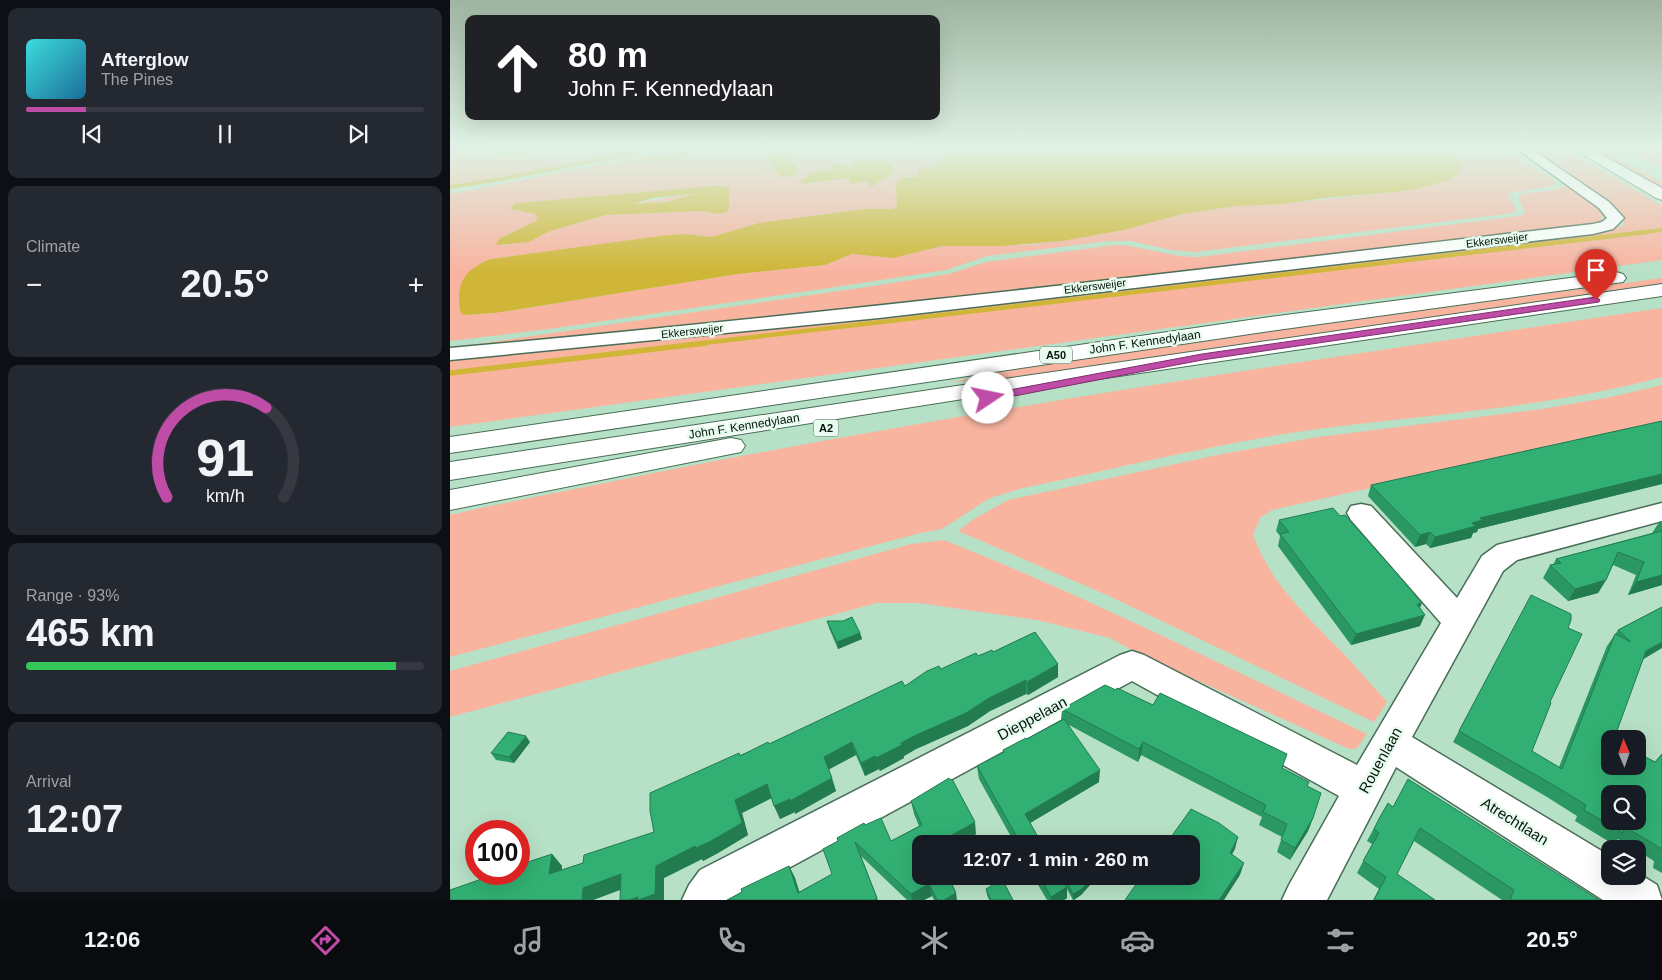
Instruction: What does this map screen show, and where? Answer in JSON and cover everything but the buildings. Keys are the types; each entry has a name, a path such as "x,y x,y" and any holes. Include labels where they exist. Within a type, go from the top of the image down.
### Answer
{"main road":[{"path":"1650,188 1662,195"},
{"name":"John F. Kennedylaan","path":"450,445 1250,326 1662,272"},
{"name":"John F. Kennedylaan","path":"450,471 1202,357 1662,290"},
{"name":"A2","path":"450,500 1202,357"}],"street":[{"name":"Ekkersweijer","path":"450,354 587,342 990,298 1593,229 1612,223 1616,218 1604,205 1580,188"},
{"name":"Rouenlaan","path":"1304,900 1389,743 1492,564 1507,552 1662,512"},
{"path":"1361,513 1459,621"},
{"name":"Dieppelaan","path":"704,900 716,885 1132,665 1364,789"},
{"name":"Atrechtlaan","path":"1389,743 1642,900"}],"shaded area":[{"path":"480,188 689,188 519,203 516,210 535,214 537,217 536,222 508,234 502,245 529,242 550,231 606,215 701,211 718,214 729,194 729,188 898,188 895,192 897,205 893,209 864,209 759,223 711,237 687,234 491,259 469,273 462,285 459,301 460,311 464,315 495,313 738,274 825,265 852,254 893,258 942,246 1025,245 1062,241 1124,230 1182,214 1245,205 1300,202 1421,188 1541,188 1509,193 1508,196 1516,210 1514,213 1195,252 1171,250 1131,241 1108,241 987,256 946,270 829,288 556,328 450,341 450,194"},
{"path":"689,188 729,188 729,208 727,212 718,214 701,211 606,215 550,231 529,242 496,245 499,239 536,221 537,217 535,214 511,209 514,204","holes":["697,193 667,202 632,204 654,198"]},
{"path":"1421,188 1284,204 1237,206 1182,214 1124,230 1062,241 1002,246 942,246 893,258 852,254 825,265 738,274 495,313 463,315 460,311 460,292 464,278 475,267 491,259 667,235 687,234 711,237 759,223 864,209 893,209 897,205 896,189"},
{"path":"1571,188 1600,210 1603,215 1600,223 694,328 450,348 880,285 949,274 986,262 1114,245 1135,247 1178,256 1199,257 1518,216 1525,213 1518,197 1520,194"},
{"path":"1588,188 1631,188 1662,206 1662,260 450,427 450,358 567,349 1623,226 1624,222 1621,213 1613,205"},
{"path":"697,193 667,202 631,204"},
{"path":"1662,278 1662,284 1018,378 951,382 1010,370 1292,328"},
{"path":"1662,308 1662,377 1619,388 1532,403 1275,436 1202,449 1023,488 990,498 942,529 450,657 450,515 619,480 879,431 1140,387"},
{"path":"1662,385 1662,423 1272,510 1260,518 1253,535 1278,582 1298,607 1387,702 1374,722 1109,596 958,531 974,519 1008,500 1222,454 1318,437 1542,409 1611,397"},
{"path":"944,540 1104,609 1367,734 1356,749 1349,749 1141,655 1110,638 1037,620 918,603 877,603 450,717 450,671 911,544"}],"waterway":[{"path":"1636,233 1662,230"},
{"path":"695,344 1646,232"},
{"path":"450,373 706,343"}],"route":[{"path":"988,398 1202,357 1596,300"}]}
